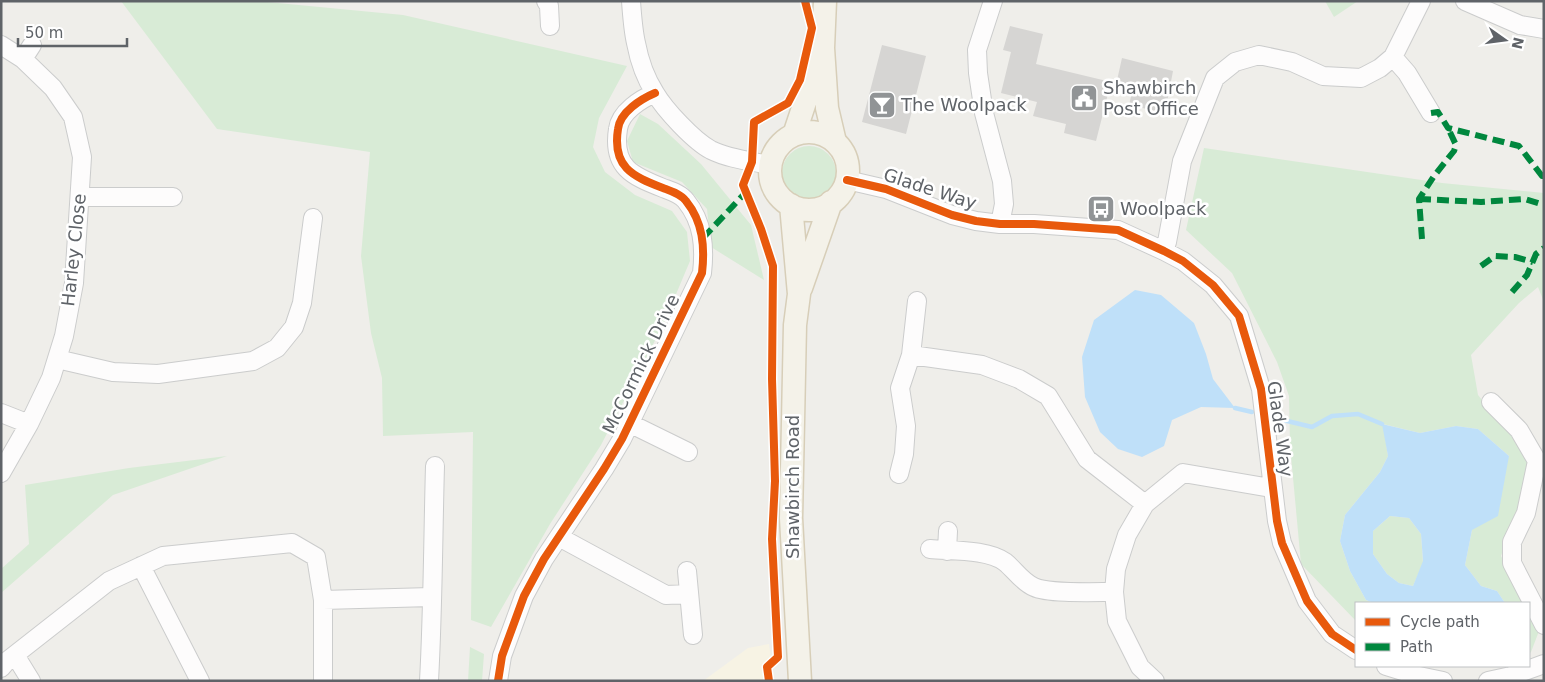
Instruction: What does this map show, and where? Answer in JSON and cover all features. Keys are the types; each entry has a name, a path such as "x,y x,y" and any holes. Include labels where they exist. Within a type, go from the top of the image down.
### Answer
{"main road":[{"path":"825,1 823,48 827,108 835,142"},
{"path":"794,135 823,48"},
{"path":"804,132 816,132 826,135 842,150 846,159 847,180 838,196 822,207 801,209 791,205 783,200 772,184 770,166 774,153 782,142 794,135 804,132"},
{"name":"Shawbirch Road","path":"799,294 831,202"},
{"name":"Shawbirch Road","path":"791,205 799,294 796,325 790,518 800,681"}],"street":[{"path":"546,1 549,6 550,26"},
{"path":"631,1 636,44 655,93 686,130 710,149 728,156 770,166"},
{"path":"993,1 977,50 978,73 984,113 1002,181 1004,204 1000,224"},
{"path":"1164,250 1182,161 1214,78 1235,62 1259,55 1292,62 1323,76 1361,78 1380,68 1393,57 1421,1"},
{"path":"1464,1 1520,25 1544,30"},
{"name":"Harley Close","path":"1,46 28,52 73,117 82,157 74,283 64,336 51,378 29,424 1,473"},
{"path":"1393,57 1407,72 1431,112"},
{"name":"McCormick Drive","path":"498,681 502,656 524,596 544,559 604,469 630,423 702,273 704,254 699,224 694,211 685,199 674,192 644,181 630,173 620,159 616,143 619,125 634,104 655,93"},
{"name":"Glade Way","path":"847,180 886,189 952,215 976,221 1118,230 1164,250 1183,261 1213,285 1239,316 1261,389 1277,521 1282,543 1307,601 1332,634 1355,649"},
{"path":"80,197 173,197"},
{"path":"57,359 113,372 158,374 253,361 277,348 294,327 302,303 313,218"},
{"path":"899,474 904,454 906,426 900,388 911,355 918,301"},
{"path":"911,355 982,365 1019,379 1048,396 1087,459 1145,504"},
{"path":"1491,402 1519,430 1540,461 1526,513 1512,542 1512,563 1544,625"},
{"path":"1,413 29,424"},
{"name":"McCormick Drive","path":"630,423 688,452"},
{"path":"429,681 436,466"},
{"path":"1156,681 1140,667 1117,621 1114,592 1116,569 1127,535 1145,504 1183,473 1273,488"},
{"path":"948,531 938,550 981,553 1004,561 1034,587 1055,591 1114,592"},
{"path":"559,537 666,595 689,594"},
{"path":"1,668 109,581 164,556 292,543 316,557 323,600 323,681"},
{"path":"142,566 200,681"},
{"path":"687,571 693,636"},
{"path":"323,600 431,597"},
{"path":"15,656 31,681"},
{"path":"1488,681 1511,676 1544,664"},
{"path":"1389,667 1443,681"}],"shaded area":[{"path":"769,644 774,681 703,681 748,648"}],"green space":[{"path":"121,1 257,1 403,15 627,66 599,118 593,147 605,172 635,195 672,211 687,232 690,261 663,325 601,445 550,524 491,627 471,620 473,432 383,436 382,378 371,333 361,256 370,152 217,129"},
{"path":"1325,1 1358,1 1334,17"},
{"path":"640,114 658,124 701,164 751,225 764,280 711,247 707,209 682,182 633,162 627,141"},
{"path":"804,146 814,146 824,150 832,158 836,173 832,188 824,196 814,200 804,200 794,196 786,188 782,178 782,168 786,158 794,150"},
{"path":"1204,148 1442,183 1544,193 1544,302 1538,287 1519,303 1471,355 1478,395 1502,425 1531,456 1527,484 1501,556 1525,602 1504,602 1497,591 1481,586 1465,565 1472,530 1509,456 1478,429 1456,426 1420,433 1383,424 1388,456 1380,472 1345,515 1340,541 1350,571 1366,600 1371,602 1355,602 1355,620 1301,564 1290,445 1289,396 1277,362 1232,273 1186,230"},
{"path":"227,456 113,495 1,593 1,569 29,544 25,485 129,468"},
{"path":"1390,516 1409,518 1421,534 1423,563 1413,586 1399,583 1387,574 1373,554 1373,531"},
{"path":"1530,610 1539,631 1530,653"},
{"path":"470,647 484,654 482,681 468,681"}],"water":[{"path":"1135,290 1161,295 1194,323 1213,379 1235,408 1201,407 1172,420 1164,446 1142,457 1118,449 1100,432 1085,397 1082,357 1094,320"},
{"path":"1382,424 1420,433 1456,426 1478,429 1509,456 1498,516 1472,530 1465,565 1481,586 1497,591 1504,602 1371,602 1366,600 1350,571 1340,541 1345,515 1380,472 1388,456","holes":["1390,516 1409,518 1421,534 1423,561 1413,586 1399,583 1387,574 1373,554 1373,531"]}],"building":[{"path":"1010,26 1043,34 1036,64 1111,82 1096,141 1064,133 1066,124 1033,116 1037,102 1001,93 1011,52 1003,50"},
{"path":"882,45 926,56 906,134 862,122"},
{"path":"1122,58 1173,71 1165,113 1129,105 1133,88 1116,85"}],"waterway":[{"path":"1235,408 1252,412"},
{"path":"1279,419 1312,427 1332,416 1358,414 1382,424"}],"marked path":[{"path":"1431,113 1438,112 1448,128 1519,146 1542,176 1544,176"},
{"path":"1422,239 1419,199 1454,151 1456,145 1448,128"},
{"path":"703,238 746,192"},
{"path":"1419,199 1481,202 1525,199 1544,205"},
{"path":"1512,292 1527,275 1536,254 1544,248"},
{"path":"1481,266 1495,256 1515,257 1533,262"}],"cycle path":[{"path":"769,681 767,667 778,657 772,539 775,481 772,379 773,266 761,229 743,185 752,162 754,122 788,103 800,80 812,28 805,1"},
{"path":"498,681 502,656 524,596 544,559 622,439 702,273 703,244 699,226 692,209 679,195 634,174 621,161 618,153 618,129 623,117 632,107 655,93"},
{"path":"847,180 886,189 952,215 976,221 1118,230 1183,261 1213,285 1239,316 1261,389 1277,521 1282,543 1307,601 1332,634 1355,649"}],"place":[{"name":"Shawbirch Post Office","path":"1084,98"},
{"name":"The Woolpack","path":"882,105"},
{"name":"Woolpack","path":"1101,209"}]}
